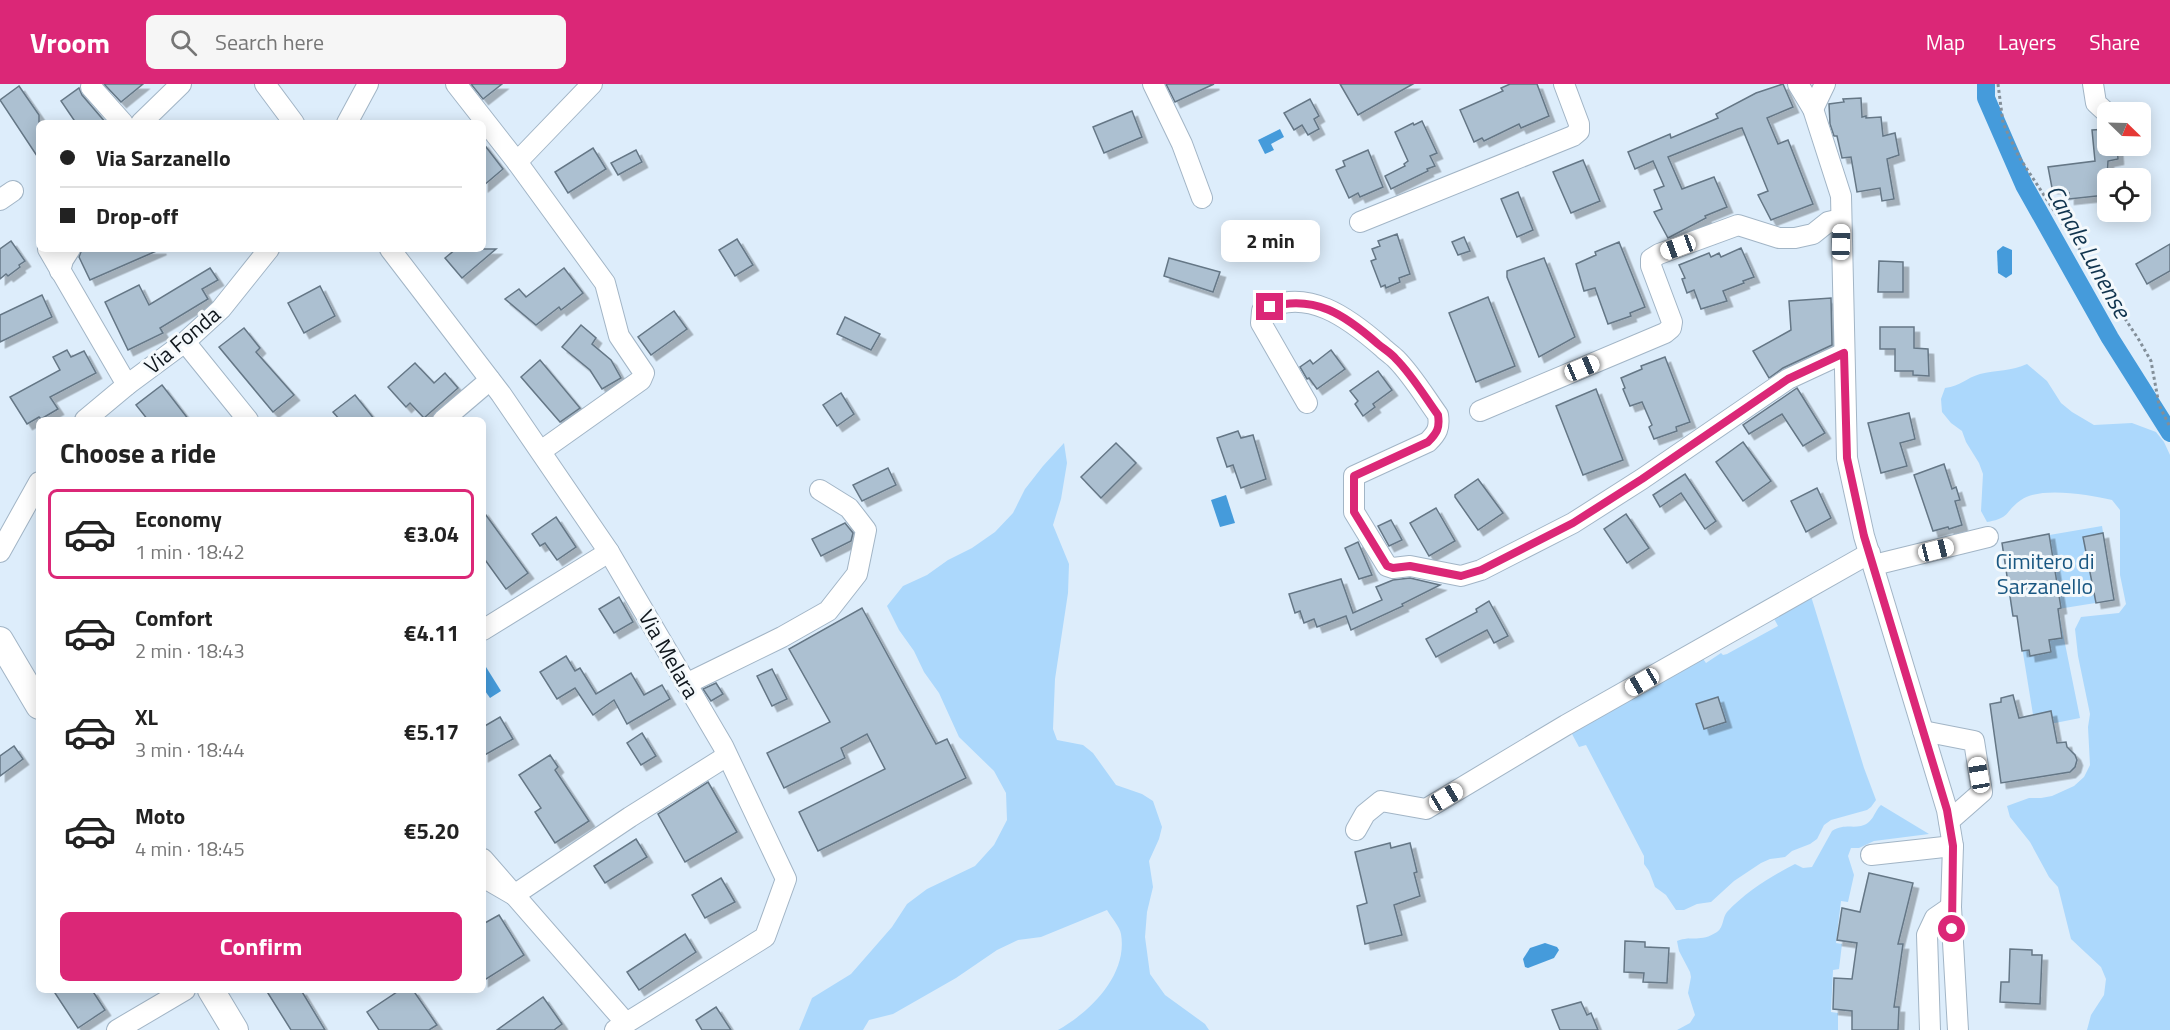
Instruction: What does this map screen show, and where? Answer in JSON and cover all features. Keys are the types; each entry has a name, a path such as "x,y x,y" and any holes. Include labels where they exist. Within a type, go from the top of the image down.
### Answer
{"main road":[{"path":"0,640 36,701"},
{"path":"215,993 235,1030"}],"street":[{"path":"144,120 181,84"},
{"path":"265,84 292,120"},
{"path":"349,120 369,84"},
{"path":"456,84 484,120"},
{"path":"517,162 592,84"},
{"path":"1153,84 1182,144 1202,198"},
{"path":"1360,222 1573,136 1579,131 1579,124 1564,84"},
{"path":"1798,84 1813,109 1841,196 1847,458 1864,536 1949,821 1953,846 1951,907 1958,1030"},
{"path":"1813,109 1825,84"},
{"path":"2093,84 2097,104"},
{"path":"91,87 120,120"},
{"path":"486,122 605,283 619,336 644,373 641,380 541,451"},
{"path":"1480,411 1665,333 1671,328 1672,322 1651,266 1651,259 1659,254 1738,225 1779,238 1795,238 1813,234 1828,222 1841,219"},
{"path":"50,252 127,385"},
{"path":"60,271 68,252"},
{"name":"Via Fonda","path":"89,417 185,342 221,309 267,252"},
{"name":"Via Melara","path":"392,252 490,380 609,552 727,756 786,879 765,937 620,1026"},
{"path":"1307,403 1261,323 1262,311 1270,307 1284,303 1308,302 1331,310 1358,326 1397,359 1438,415 1440,424 1436,434 1428,442 1354,476 1354,512 1387,566 1393,568 1410,566 1461,576 1481,570 1573,523 1642,479 1788,379 1844,353"},
{"path":"185,342 246,417"},
{"path":"447,417 490,380"},
{"path":"0,552 36,487"},
{"path":"686,684 782,637 828,611 857,573 866,530 849,508 820,490"},
{"path":"1356,830 1365,814 1381,801 1426,809 1576,719 1872,559 1988,537"},
{"path":"486,628 609,552"},
{"path":"1923,731 1974,741 1982,792 1949,821"},
{"path":"514,895 630,817 727,756"},
{"path":"1871,855 1953,846"},
{"path":"486,862 620,1026"},
{"path":"486,879 514,895"},
{"path":"1930,1030 1928,935 1935,918 1951,907"},
{"path":"117,1030 180,993"}],"path":[{"path":"1998,84 2003,123 2019,157 2143,347 2153,369 2159,405 2170,427"}],"green space":[{"path":"2027,364 2047,381 2061,403 2072,412 2094,425 2132,423 2156,432 2170,455 2170,1030 2087,1030 2091,1015 2104,995 2106,979 2101,967 2071,939 2058,887 2049,877 2030,842 2010,817 2007,806 2029,798 2052,796 2074,786 2084,777 2090,765 2088,727 2090,714 2075,629 2081,617 2119,613 2126,604 2120,575 2120,510 2112,500 2065,493 2040,493 2021,500 2004,516 1995,520 1987,522 1981,511 1983,474 1962,431 1942,412 1941,399 1945,388 1955,386 1975,376"},
{"path":"1064,443 1067,463 1061,499 1053,525 1069,564 1068,593 1055,679 1053,729 1057,740 1083,745 1093,753 1116,785 1142,794 1153,801 1162,827 1149,861 1153,887 1147,912 1145,937 1150,974 1165,995 1205,1024 1209,1030 1058,1030 1094,1003 1113,978 1119,964 1122,949 1121,934 1107,910 1041,937 1018,940 997,950 956,978 893,1014 869,1020 863,1030 799,1030 812,998 851,974 892,927 907,904 927,889 975,866 994,845 1007,820 1006,793 994,771 959,737 939,693 924,672 887,606 903,586 927,575 995,532 1013,513 1025,489"},
{"name":"Cimitero di Sarzanello","path":"2102,526 2114,600 2058,609 2080,718 2035,727 2017,616 2012,616 2002,543"},
{"path":"1810,593 1876,800 1867,810 1831,820 1824,825 1817,839 1810,844 1792,851 1785,857 1761,863 1734,881 1711,902 1676,910 1666,895 1655,887 1644,864 1644,856 1586,745 1579,747 1572,730 1701,656 1706,663 1721,653 1727,654 1778,626 1771,613"},
{"path":"1881,805 1929,834 1874,841 1859,848 1851,848 1848,856 1854,875 1848,902 1841,901 1836,943 1842,944 1839,969 1833,970 1831,1012 1838,1013 1838,1030 1677,1030 1690,1023 1695,1015 1688,993 1690,972 1679,951 1677,941 1706,937 1717,932 1727,912 1751,891 1795,864 1803,868 1812,867 1832,831 1865,824 1871,820"}],"water":[{"path":"1280,129 1284,137 1271,144 1274,150 1265,154 1258,140"},
{"path":"2003,246 2012,250 2012,274 2006,278 1998,273 1997,251"},
{"path":"1226,495 1235,523 1220,527 1211,500"},
{"path":"486,667 501,691 490,698 486,692"},
{"path":"1545,943 1559,950 1554,958 1528,968 1525,967 1523,959 1530,948"}],"building":[{"path":"104,84 143,84 121,102"},
{"path":"471,84 502,84 483,99"},
{"path":"1166,84 1214,84 1175,102"},
{"path":"1340,84 1413,84 1358,115"},
{"path":"1510,84 1537,84 1549,116 1521,128 1519,124 1484,141 1482,138 1474,142 1460,110 1503,91 1501,88"},
{"path":"1783,84 1793,107 1767,118 1778,144 1788,140 1813,204 1771,220 1758,195 1768,191 1742,128 1668,157 1682,189 1714,177 1727,207 1705,216 1706,218 1668,238 1654,212 1662,209 1654,190 1664,186 1653,161 1635,169 1628,152 1670,134 1671,138 1718,118 1716,114 1756,93"},
{"path":"19,86 39,115 39,120 36,120 36,154 0,100"},
{"path":"79,88 82,95 103,120 74,120 61,101"},
{"path":"1861,98 1862,117 1881,117 1883,136 1895,133 1899,155 1887,159 1894,199 1882,201 1880,188 1857,192 1851,157 1842,158 1837,136 1834,136 1830,124 1829,104 1844,102 1843,99"},
{"path":"1310,99 1319,116 1314,119 1319,129 1308,135 1302,125 1294,130 1284,113"},
{"path":"1132,111 1142,137 1104,153 1093,127"},
{"path":"1422,121 1437,153 1430,156 1435,166 1391,189 1385,176 1405,166 1404,164 1408,161 1395,132"},
{"path":"2092,130 2097,130 2097,156 2118,156 2118,159 2108,161 2108,168 2097,168 2097,196 2069,199 2069,193 2064,194 2064,188 2052,188 2048,167 2095,161"},
{"path":"486,147 503,169 486,183"},
{"path":"593,148 606,169 568,193 555,172"},
{"path":"636,150 642,162 618,175 611,163"},
{"path":"1368,150 1383,187 1360,197 1358,193 1349,198 1336,170 1345,166 1343,161"},
{"path":"1583,160 1600,201 1571,213 1553,172"},
{"path":"1518,192 1533,230 1517,237 1501,199"},
{"path":"1397,234 1410,274 1399,278 1400,282 1386,288 1385,285 1381,287 1371,261 1376,259 1372,249 1380,246 1378,241"},
{"path":"1464,237 1470,251 1458,255 1452,242"},
{"path":"737,239 753,265 735,276 719,250"},
{"path":"11,241 25,261 8,276 6,274 0,279 0,249"},
{"path":"1619,242 1645,307 1630,313 1631,316 1608,324 1595,288 1584,291 1576,264 1596,255 1595,252"},
{"path":"2170,244 2170,271 2147,284 2136,264"},
{"path":"1741,248 1754,277 1723,291 1727,301 1701,309 1694,290 1687,293 1682,279 1685,278 1679,265 1709,253 1711,257 1719,253 1721,257"},
{"path":"486,249 496,249 462,278 445,258 452,252 486,252"},
{"path":"81,252 154,252 90,280 79,257"},
{"path":"1169,258 1220,272 1213,292 1164,276"},
{"path":"1544,258 1575,337 1539,357 1507,277 1507,271"},
{"path":"1879,261 1903,262 1903,292 1878,292"},
{"path":"210,268 218,280 202,289 208,299 160,328 163,333 128,350 105,302 139,285 149,305"},
{"path":"564,268 583,293 561,310 559,307 536,325 505,299 519,289 526,297"},
{"path":"320,286 335,316 304,333 288,303"},
{"path":"42,295 52,317 0,342 0,315"},
{"path":"1488,297 1515,366 1476,382 1449,313"},
{"path":"1831,298 1832,345 1783,368 1769,378 1753,351 1791,330 1789,301"},
{"path":"674,311 687,329 651,355 638,337"},
{"path":"845,317 880,334 871,350 837,334"},
{"path":"581,325 596,338 592,344 611,360 621,378 602,389 590,370 562,347"},
{"path":"1880,327 1914,327 1914,348 1928,349 1929,376 1913,375 1913,371 1895,371 1895,349 1880,349"},
{"path":"244,328 260,348 256,352 294,395 273,412 219,347"},
{"path":"67,350 71,357 84,351 96,373 50,397 58,409 44,417 36,417 27,424 10,397 60,370 53,357"},
{"path":"1331,350 1345,369 1317,389 1300,367 1310,360 1313,364"},
{"path":"1665,357 1690,422 1676,427 1677,431 1654,439 1649,427 1652,425 1642,402 1630,406 1621,378 1642,369 1641,366"},
{"path":"540,360 580,408 560,422 521,377"},
{"path":"415,363 434,383 445,373 458,388 423,417 410,403 406,407 388,387"},
{"path":"1378,371 1392,390 1373,404 1375,407 1363,416 1355,404 1358,401 1350,391"},
{"path":"162,385 187,417 146,417 136,405"},
{"path":"1797,388 1825,433 1803,446 1782,414 1749,434 1743,425"},
{"path":"1596,389 1623,460 1583,475 1556,406"},
{"path":"841,393 854,414 837,426 823,405"},
{"path":"355,395 373,417 337,417 333,412"},
{"path":"1909,413 1915,439 1900,443 1907,466 1881,473 1868,423"},
{"path":"1238,431 1241,438 1253,435 1266,479 1241,488 1233,465 1227,467 1217,438"},
{"path":"1743,442 1771,481 1743,501 1716,462"},
{"path":"1116,443 1136,463 1101,498 1081,477"},
{"path":"1944,464 1952,489 1956,487 1960,500 1955,501 1962,525 1933,531 1914,475"},
{"path":"888,468 896,485 862,501 853,485"},
{"path":"1685,474 1716,521 1705,529 1681,493 1660,507 1653,495"},
{"path":"1478,479 1503,513 1478,530 1455,495"},
{"path":"1817,488 1831,518 1806,532 1791,501"},
{"path":"1436,508 1455,541 1429,556 1410,523"},
{"path":"1626,514 1649,548 1627,563 1604,529"},
{"path":"486,515 528,573 506,589 486,561"},
{"path":"556,517 576,547 557,560 545,543 540,546 532,534"},
{"path":"1391,520 1402,540 1389,546 1378,526"},
{"path":"845,523 853,533 851,541 821,556 812,539"},
{"path":"2103,533 2114,600 2096,603 2083,537"},
{"path":"2049,534 2061,608 2058,609 2062,638 2049,640 2051,652 2030,656 2029,650 2022,651 2017,616 2013,616 2002,543"},
{"path":"1358,542 1372,575 1359,579 1345,548"},
{"path":"1410,578 1440,585 1402,604 1403,606 1351,630 1346,616 1317,627 1314,619 1304,623 1300,611 1295,613 1289,594 1341,579 1353,613 1382,600 1376,587 1393,580"},
{"path":"619,597 633,622 614,633 599,609"},
{"path":"1489,601 1508,636 1494,643 1487,630 1436,657 1426,639 1477,612 1476,609"},
{"path":"862,608 936,744 947,739 966,778 818,851 799,812 885,769 867,734 841,748 845,758 784,788 767,753 830,722 789,649"},
{"path":"566,656 575,671 580,668 596,694 631,673 644,695 662,685 670,699 627,724 614,700 593,715 575,688 557,699 540,672"},
{"path":"772,669 787,699 772,706 757,676"},
{"path":"716,683 723,694 711,701 703,689"},
{"path":"2013,695 2019,718 2051,711 2057,743 2066,742 2077,760 2070,772 2001,783 1990,704 2001,702 2001,698"},
{"path":"1718,697 1726,722 1704,729 1696,704"},
{"path":"500,717 513,739 486,754 486,725"},
{"path":"642,733 656,756 641,765 627,743"},
{"path":"14,746 23,759 0,776 0,756"},
{"path":"550,755 558,767 555,770 589,821 555,843 535,812 541,808 519,775"},
{"path":"708,782 737,832 685,862 658,814"},
{"path":"636,839 647,857 605,883 594,866"},
{"path":"1390,843 1391,848 1410,843 1420,896 1394,905 1402,935 1365,944 1357,906 1367,903 1355,852"},
{"path":"1869,873 1913,883 1898,944 1903,944 1894,1007 1899,1007 1898,1030 1852,1030 1852,1011 1833,1009 1834,978 1852,979 1857,943 1837,940 1842,908 1860,912"},
{"path":"721,878 735,902 705,918 692,895"},
{"path":"499,915 524,955 486,979 486,922"},
{"path":"685,934 696,952 639,990 627,972"},
{"path":"1625,941 1645,942 1645,947 1669,948 1667,983 1643,982 1644,973 1624,972"},
{"path":"2010,949 2032,950 2032,955 2042,955 2040,1004 2000,1002 2001,982 2009,982"},
{"path":"55,993 94,993 105,1010 78,1028"},
{"path":"268,993 303,993 325,1030 291,1030"},
{"path":"396,993 415,993 437,1025 429,1030 379,1030 367,1012"},
{"path":"543,997 562,1024 554,1030 497,1030"},
{"path":"1581,1002 1587,1015 1591,1013 1598,1030 1560,1030 1552,1010"},
{"path":"716,1007 731,1030 702,1030 696,1020"}],"waterway":[{"name":"Canale Lunense","path":"1986,84 1986,98 2024,185 2110,338 2170,433"}],"route":[{"path":"1270,307 1284,303 1308,302 1331,310 1358,326 1397,359 1438,415 1440,424 1436,434 1428,442 1354,476 1354,512 1387,566 1393,568 1410,566 1461,576 1481,570 1573,523 1642,479 1788,379 1844,353 1847,458 1864,536 1947,810 1953,846 1952,929"}]}
